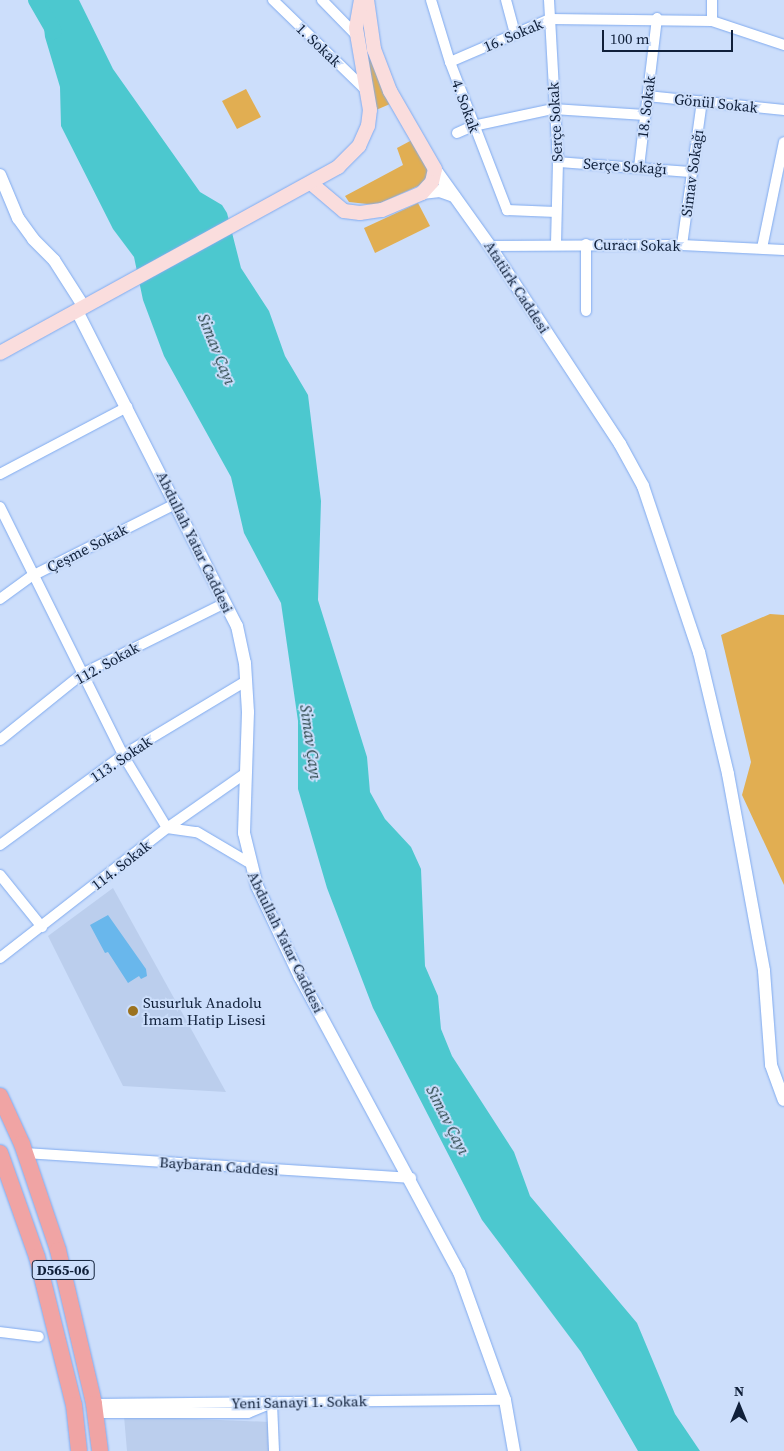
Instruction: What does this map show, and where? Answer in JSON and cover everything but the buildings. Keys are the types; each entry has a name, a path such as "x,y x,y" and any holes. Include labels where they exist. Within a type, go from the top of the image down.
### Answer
{"highway":[{"name":"D565-06","path":"0,1096 26,1153 58,1250 95,1408 100,1451"},
{"name":"D565-06","path":"0,1153 37,1257 74,1405 79,1451"}],"main road":[{"path":"0,353 245,218 312,184 359,146 368,126 365,89 357,36 361,0"},
{"name":"Atatürk Caddesi","path":"367,0 374,49 390,91 430,151 436,169"},
{"path":"312,184 344,211 360,213 382,210 422,193 432,182 436,169"}],"street":[{"name":"1. Sokak","path":"273,0 365,89"},
{"path":"322,0 357,36"},
{"name":"4. Sokak","path":"431,0 450,62 473,126 507,210 556,212"},
{"path":"506,0 515,33"},
{"name":"Serçe Sokak","path":"549,0 558,162 556,244"},
{"path":"712,0 712,21"},
{"name":"16. Sokak","path":"450,62 550,19 657,18 712,21 784,45"},
{"name":"18. Sokak","path":"639,167 657,18"},
{"name":"Gönül Sokak","path":"647,96 784,110"},
{"name":"Simav Sokağı","path":"682,245 702,101"},
{"path":"457,133 473,126 554,109 645,115"},
{"path":"762,248 784,142"},
{"name":"Serçe Sokağı","path":"558,162 692,172"},
{"name":"Atatürk Caddesi","path":"436,169 490,246 620,444 643,486 674,572 699,652 728,774 764,971 771,1065 784,1100"},
{"name":"Abdullah Yatar Caddesi","path":"0,175 18,218 32,239 54,260 84,307 127,407 177,503 237,626 246,681 243,775 248,862 300,977 411,1178 458,1272 505,1400 514,1451"},
{"path":"422,193 440,191 454,196"},
{"name":"Curacı Sokak","path":"490,246 556,244 682,245 784,250"},
{"path":"586,244 586,311"},
{"path":"0,474 127,407"},
{"name":"Çeşme Sokak","path":"0,599 32,576 177,503"},
{"path":"0,507 32,576 123,755 167,828 196,832 248,862"},
{"name":"112. Sokak","path":"0,740 82,674 225,603"},
{"name":"113. Sokak","path":"0,845 123,755 246,681"},
{"name":"114. Sokak","path":"0,958 167,828 243,775"},
{"path":"0,875 42,927"},
{"name":"Baybaran Caddesi","path":"26,1153 411,1178"},
{"path":"0,1332 39,1337"},
{"name":"Yeni Sanayi 1. Sokak","path":"272,1403 505,1400"},
{"path":"95,1408 248,1413 272,1403 274,1451"}],"shaded area":[{"path":"365,25 390,104 376,110 359,26"},
{"path":"246,89 261,117 237,129 222,101"},
{"path":"412,140 430,168 427,182 376,205 349,202 345,196 403,165 397,148"},
{"path":"418,203 430,226 375,253 364,228"},
{"path":"770,614 784,615 784,885 742,795 751,762 721,635"},
{"name":"Susurluk Anadolu İmam Hatip Lisesi","path":"113,888 226,1092 123,1086 48,936"},
{"path":"124,1416 270,1422 271,1451 127,1451"}],"water":[{"path":"41,0 79,0 113,69 200,192 222,205 227,213 241,268 269,311 285,356 308,395 321,501 318,600 367,757 370,792 385,819 411,847 421,869 425,966 438,996 441,1029 452,1056 514,1152 530,1196 637,1323 675,1414 700,1451 638,1451 581,1352 482,1220 373,1008 327,888 298,789 298,721 281,603 244,533 231,477 164,356 143,300 134,257 113,229 61,126 60,87 45,37"}],"waterway":[{"name":"Simav Çayı","path":"36,0 54,31"}],"place":[{"name":"Susurluk Anadolu İmam Hatip Lisesi","path":"133,1011"}]}
